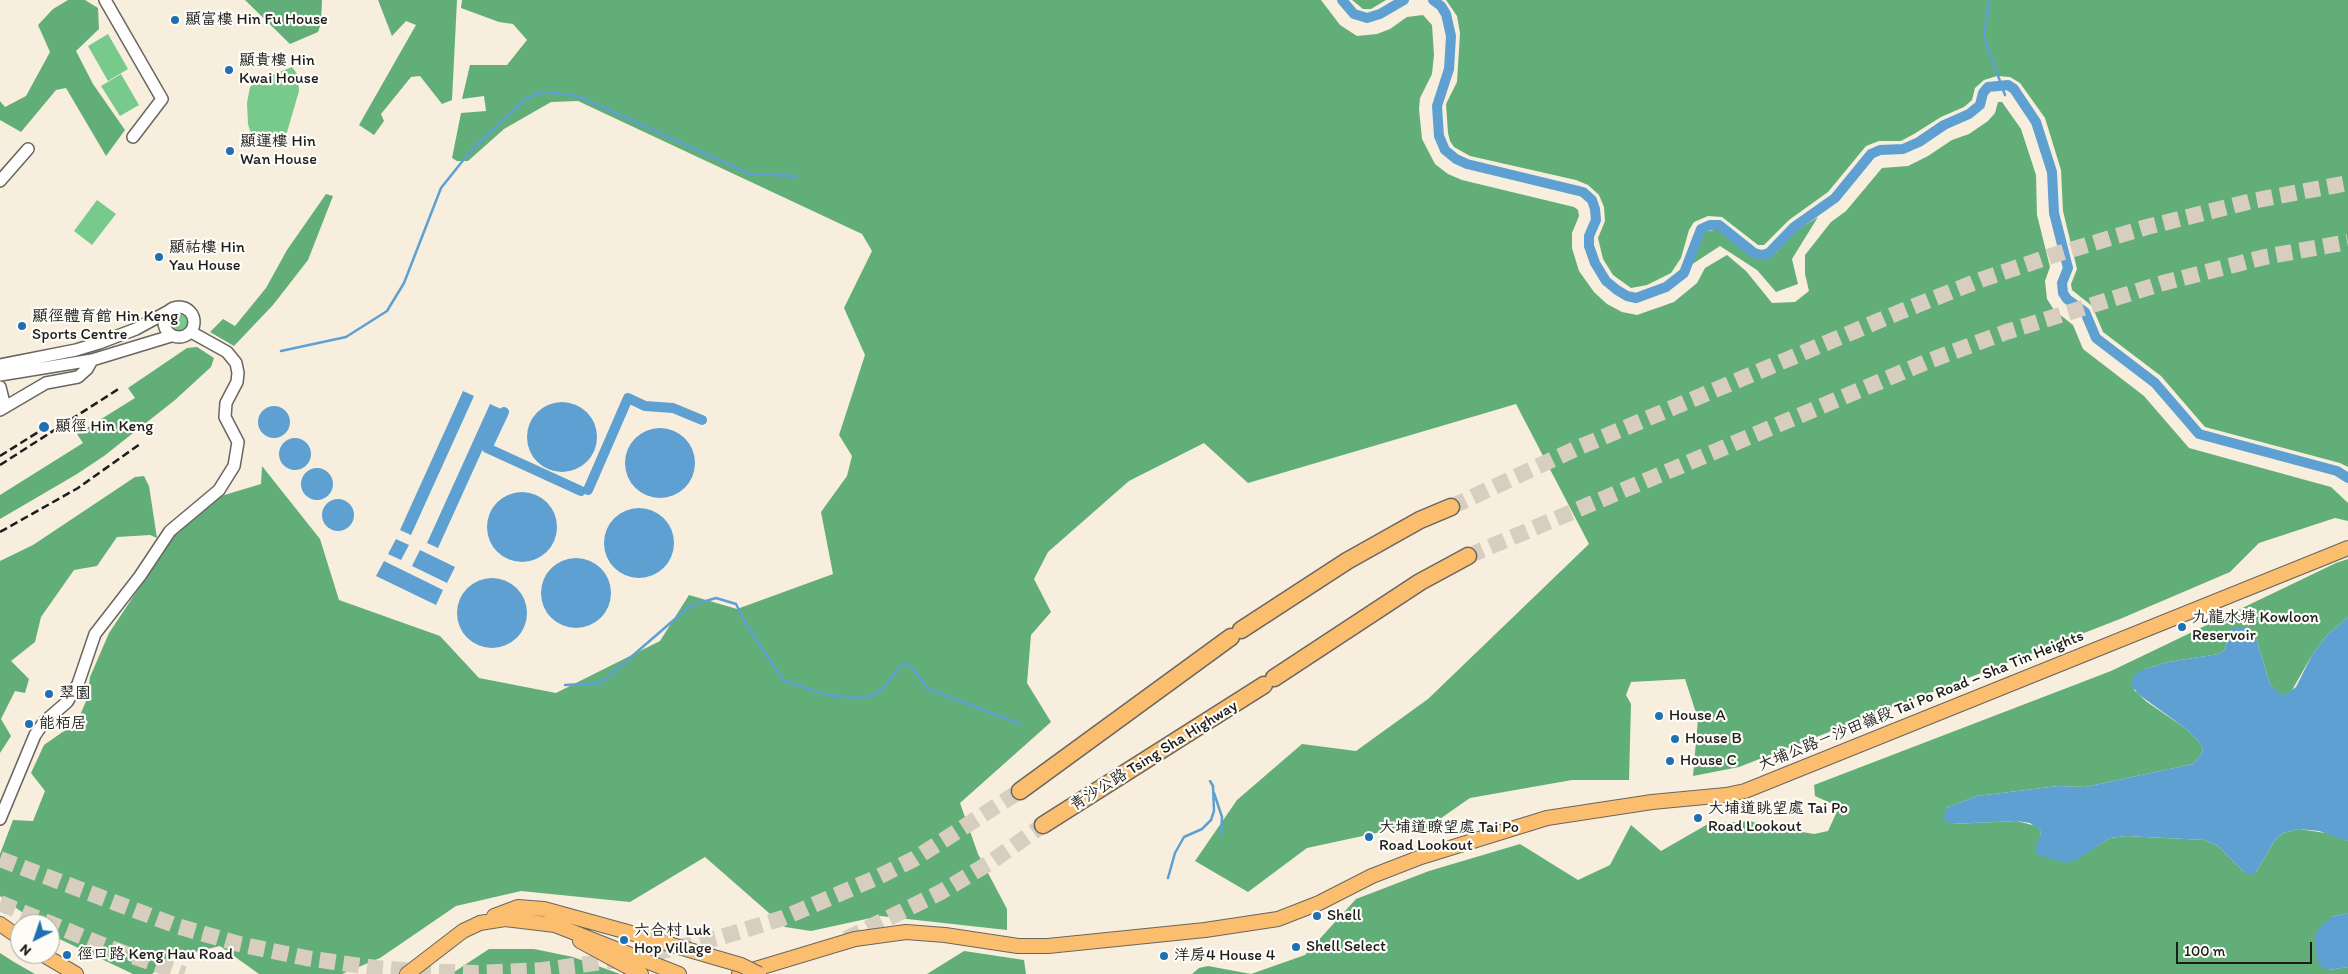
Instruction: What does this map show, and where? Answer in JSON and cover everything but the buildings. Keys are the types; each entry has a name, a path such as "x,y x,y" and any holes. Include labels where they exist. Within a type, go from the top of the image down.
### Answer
{"highway":[{"path":"1020,791 1236,634 1347,561 1416,523 1451,507"},
{"name":"青沙公路 Tsing Sha Highway","path":"1043,825 1269,682 1420,582 1468,556"}],"main road":[{"name":"大埔公路－沙田嶺段 Tai Po Road – Sha Tin Heights","path":"739,974 855,939 906,932 946,935 1018,946 1048,946 1205,930 1278,919 1305,909 1372,876 1421,857 1548,818 1652,802 1726,795 1745,791 2348,548"},
{"path":"406,974 426,961 455,936 518,907 533,907 554,911 741,965 759,974"},
{"path":"480,924 495,920 520,920 555,925 679,974"},
{"path":"555,925 608,958 641,974"},
{"path":"59,964 76,974"}],"street":[{"path":"105,0 162,98 132,137"},
{"path":"0,181 28,149"},
{"path":"0,365 69,352 99,343 136,329 177,308 186,309 193,318 190,332 183,337 172,336 92,360 0,375"},
{"path":"167,312 164,322 165,328 172,336"},
{"path":"0,819 34,735 44,722 67,702 78,684 95,634 140,576 170,531 219,490 234,466 238,442 225,417 226,403 237,382 236,363 227,352 190,332"},
{"path":"0,387 3,408 46,383 78,377 87,369 92,360"}],"green space":[{"path":"68,0 85,0 98,8 99,29 76,51 93,84 125,130 106,156 66,88 56,90 21,132 0,120 0,101 5,107 26,96 50,52 38,25 53,9"},
{"path":"245,0 322,0 321,23 318,32 290,44"},
{"path":"378,0 457,0 452,100 442,104 420,76 411,77 381,114 384,121 374,135 359,125 416,25 406,21 392,36"},
{"path":"462,0 1321,0 1340,25 1357,36 1377,34 1390,29 1407,17 1423,15 1432,25 1434,55 1432,74 1420,98 1419,109 1422,139 1435,164 1448,174 1462,180 1574,207 1578,210 1579,216 1572,233 1572,248 1579,271 1594,292 1607,304 1622,312 1637,315 1674,302 1697,283 1705,268 1727,255 1746,271 1772,303 1795,302 1809,291 1805,274 1805,255 1831,222 1846,211 1882,168 1908,166 1928,156 1952,140 1969,134 1988,121 1995,113 1998,102 2002,102 2021,129 2036,175 2037,215 2050,267 2045,281 2047,299 2054,310 2073,325 2083,349 2144,396 2189,448 2331,487 2348,503 2348,521 2335,518 2259,543 2230,572 2120,619 1739,767 1693,776 1698,719 1685,679 1631,682 1626,695 1631,704 1629,780 1572,780 1470,798 1421,832 1395,829 1307,848 1248,892 1195,861 1237,800 1302,744 1356,751 1428,699 1589,544 1516,404 1248,483 1204,443 1129,481 1048,552 1034,579 1051,612 1031,635 1027,683 1051,722 960,803 978,854 1007,909 1007,930 880,916 811,931 785,927 705,857 630,902 521,891 456,906 380,958 342,974 259,974 220,946 170,958 152,974 133,974 60,939 60,914 24,914 0,896 0,854 13,820 33,821 45,791 31,773 44,745 64,731 80,715 87,699 90,677 109,633 173,537 221,496 261,484 262,466 320,539 339,600 440,636 479,678 556,693 660,641 689,595 737,609 833,574 821,512 847,476 852,456 839,435 865,355 844,308 872,251 862,234 578,101 551,102 504,129 468,161 457,161 452,158 461,113 486,111 484,96 462,99 470,65 507,65 527,40 513,24 499,22 461,8"},
{"path":"1352,0 1386,0 1371,9 1363,9"},
{"path":"1446,0 2348,0 2348,467 2340,463 2205,427 2161,376 2103,332 2092,306 2072,290 2071,284 2077,269 2063,211 2061,170 2045,118 2020,83 2010,77 1997,76 1984,80 1975,88 1972,100 1964,107 1941,117 1901,141 1879,141 1866,146 1828,192 1789,220 1764,245 1758,245 1722,217 1708,216 1694,222 1689,230 1681,258 1671,273 1647,285 1631,288 1613,275 1603,259 1598,238 1605,221 1604,207 1599,195 1588,185 1576,180 1470,156 1454,147 1450,141 1446,104 1457,82 1460,33 1457,16"},
{"path":"108,34 128,69 108,81 88,46"},
{"path":"292,67 298,75 299,91 285,139 276,144 258,139 251,134 248,124 247,103 250,87 257,81"},
{"path":"121,74 139,105 120,116 101,86"},
{"path":"326,194 333,196 308,260 273,305 234,346 210,332 223,319 235,326 266,288 287,250"},
{"path":"97,200 116,214 92,245 74,231"},
{"path":"1818,217 1792,259 1798,284 1776,292 1757,270 1720,246 1691,265 1704,232 1719,229 1752,256 1763,258 1776,253 1794,232"},
{"path":"179,310 188,314 192,323 188,332 179,336 170,332 166,323 170,314"},
{"path":"197,347 214,358 211,367 175,400 104,456 0,519 0,495 83,443 77,434 135,398 128,388 187,348"},
{"path":"144,476 149,486 157,538 150,535 117,537 97,566 74,570 41,617 35,642 11,661 29,679 25,693 15,691 1,719 11,736 0,753 0,561 33,545 135,477"},
{"path":"2348,559 2348,617 2327,635 2312,655 2291,692 2285,695 2279,694 2270,684 2253,632 2245,628 2232,630 2224,650 2219,654 2168,662 2145,669 2134,690 2147,702 2185,728 2200,743 2203,748 2202,753 2193,764 2085,787 2058,786 1977,796 1946,808 1951,824 2017,821 2036,826 2040,830 2041,835 2036,851 2091,850 2110,838 2126,836 2205,840 2218,846 2245,873 2256,872 2275,840 2283,833 2299,829 2332,834 2348,841 2348,913 2332,917 2328,970 2348,967 2348,974 1251,974 1305,955 1356,899 1429,871 1520,844 1578,880 1610,865 1631,825 1661,851 1708,824 1750,821 1766,826 1814,834 1828,831 1839,807 1815,796 1814,785 2111,671 2336,563"},
{"path":"489,949 534,949 573,957 620,974 451,974"},
{"path":"964,951 1024,960 1026,974 927,974"},
{"path":"0,953 10,959 10,964 18,964 35,974 0,974"},
{"path":"1208,966 1251,974 1192,974 1199,968"}],"water":[{"path":"463,391 474,396 411,535 400,530"},
{"path":"569,402 582,408 591,417 595,423 597,437 595,451 587,462 576,470 555,472 548,470 537,462 529,451 527,430 529,423 537,412 548,404"},
{"path":"490,404 501,409 438,548 427,543"},
{"path":"274,406 280,407 285,411 289,416 289,428 285,433 280,437 274,438 268,437 263,433 259,428 258,422 259,416 263,411 268,407"},
{"path":"667,428 680,434 689,443 693,449 695,463 693,477 685,488 674,496 653,498 646,496 635,488 627,477 625,456 627,449 635,438 646,430"},
{"path":"295,438 301,439 306,443 310,448 310,460 306,465 301,469 295,470 289,469 284,465 280,460 279,454 280,448 284,443 289,439"},
{"path":"317,468 323,469 328,473 332,478 332,490 328,495 323,499 317,500 311,499 306,495 302,490 301,484 302,478 306,473 311,469"},
{"path":"515,492 529,492 542,497 552,507 557,520 557,534 552,547 542,557 529,562 515,562 502,557 492,547 487,534 487,520 492,507 502,497"},
{"path":"338,499 344,500 349,504 353,509 353,521 349,526 344,530 338,531 332,530 327,526 323,521 322,515 323,509 327,504 332,500"},
{"path":"646,508 659,514 668,523 672,529 674,543 672,557 664,568 653,576 632,578 625,576 614,568 606,557 604,536 606,529 614,518 625,510"},
{"path":"396,539 409,545 401,560 388,554"},
{"path":"420,550 455,567 447,583 412,566"},
{"path":"583,558 596,564 605,573 609,579 611,593 609,607 601,618 590,626 569,628 562,626 551,618 543,607 541,586 543,579 551,568 562,560"},
{"path":"384,561 443,590 436,605 376,576"},
{"path":"485,578 499,578 512,583 522,593 527,606 527,620 522,633 512,643 499,648 485,648 472,643 462,633 457,620 457,606 462,593 472,583"},
{"name":"九龍水塘 Kowloon Reservoir","path":"2348,617 2348,841 2319,831 2299,829 2283,833 2275,840 2256,872 2251,875 2245,873 2218,846 2205,840 2126,836 2110,838 2078,859 2066,863 2038,855 2036,846 2041,835 2040,830 2030,823 2017,821 1951,824 1943,819 1946,808 1977,796 2058,786 2085,787 2193,764 2202,753 2203,748 2200,743 2185,728 2138,694 2131,684 2135,674 2168,662 2219,654 2224,650 2232,630 2237,627 2245,628 2253,632 2270,684 2279,693 2285,695 2296,687 2312,655 2327,635"},
{"path":"2348,913 2348,967 2328,970 2321,967 2317,960 2315,935 2320,927 2332,917"}],"waterway":[{"path":"1342,0 1354,14 1367,18 1380,14 1404,0"},
{"path":"1433,0 1441,6 1446,14 1451,36 1449,69 1437,106 1439,136 1445,150 1456,159 1467,164 1583,192 1592,200 1595,209 1596,220 1589,236 1589,246 1595,263 1606,281 1627,296 1636,298 1666,287 1684,273 1701,229 1710,225 1719,225 1754,253 1762,255 1769,253 1794,227 1835,198 1871,154 1880,150 1903,149 1919,142 1944,125 1969,114 1980,105 1983,93 1988,87 2008,85 2014,89 2036,122 2052,172 2054,213 2068,268 2062,283 2063,293 2067,299 2085,312 2096,338 2155,383 2199,434 2337,471 2348,478"},
{"path":"1989,0 1984,37 2005,95"},
{"path":"281,351 346,337 387,311 404,283 441,188 473,148 527,98 542,92 578,96 750,174 797,176"},
{"path":"588,490 628,398 645,406 673,408 702,420"},
{"path":"504,412 487,448 581,491"},
{"path":"565,685 601,683 690,606 716,598 736,604 745,622 783,680 823,694 855,698 874,695 884,687 902,664 910,665 928,689 1020,724"},
{"path":"1168,878 1175,853 1184,837 1202,829 1211,820 1214,811 1213,786 1210,781"},
{"path":"1214,793 1222,817 1221,835"}],"tunnel":[{"path":"1451,507 1575,449 1902,311 1983,279 2147,227 2252,201 2348,183"},
{"path":"1468,556 1926,362 2006,332 2163,283 2265,257 2348,242"},
{"path":"0,859 177,926 239,944 306,958 376,968 420,971 478,973 543,970 633,958 718,938 783,918 878,877 914,859 1020,791"},
{"path":"846,939 941,892 991,862 1043,825"},
{"path":"0,903 110,948 184,974"}],"railway":[{"path":"0,465 120,388"},
{"path":"0,456 43,429"},
{"path":"0,532 78,488 140,444"}],"place":[{"name":"顯富樓 Hin Fu House","path":"175,20"},
{"name":"顯貴樓 Hin Kwai House","path":"229,70"},
{"name":"顯運樓 Hin Wan House","path":"230,151"},
{"name":"顯祐樓 Hin Yau House","path":"159,257"},
{"name":"顯徑體育館 Hin Keng Sports Centre","path":"22,326"},
{"name":"顯徑 Hin Keng","path":"44,427"},
{"name":"九龍水塘 Kowloon Reservoir","path":"2182,627"},
{"name":"翠園","path":"49,694"},
{"name":"House A","path":"1659,716"},
{"name":"能栢居","path":"29,724"},
{"name":"House B","path":"1675,739"},
{"name":"House C","path":"1670,761"},
{"name":"大埔道眺望處 Tai Po Road Lookout","path":"1698,818"},
{"name":"大埔道瞭望處 Tai Po Road Lookout","path":"1369,837"},
{"name":"Shell","path":"1317,916"},
{"name":"六合村 Luk Hop Village","path":"624,940"},
{"name":"Shell Select","path":"1296,947"},
{"name":"徑口路 Keng Hau Road","path":"67,955"},
{"name":"洋房4 House 4","path":"1164,956"}]}
